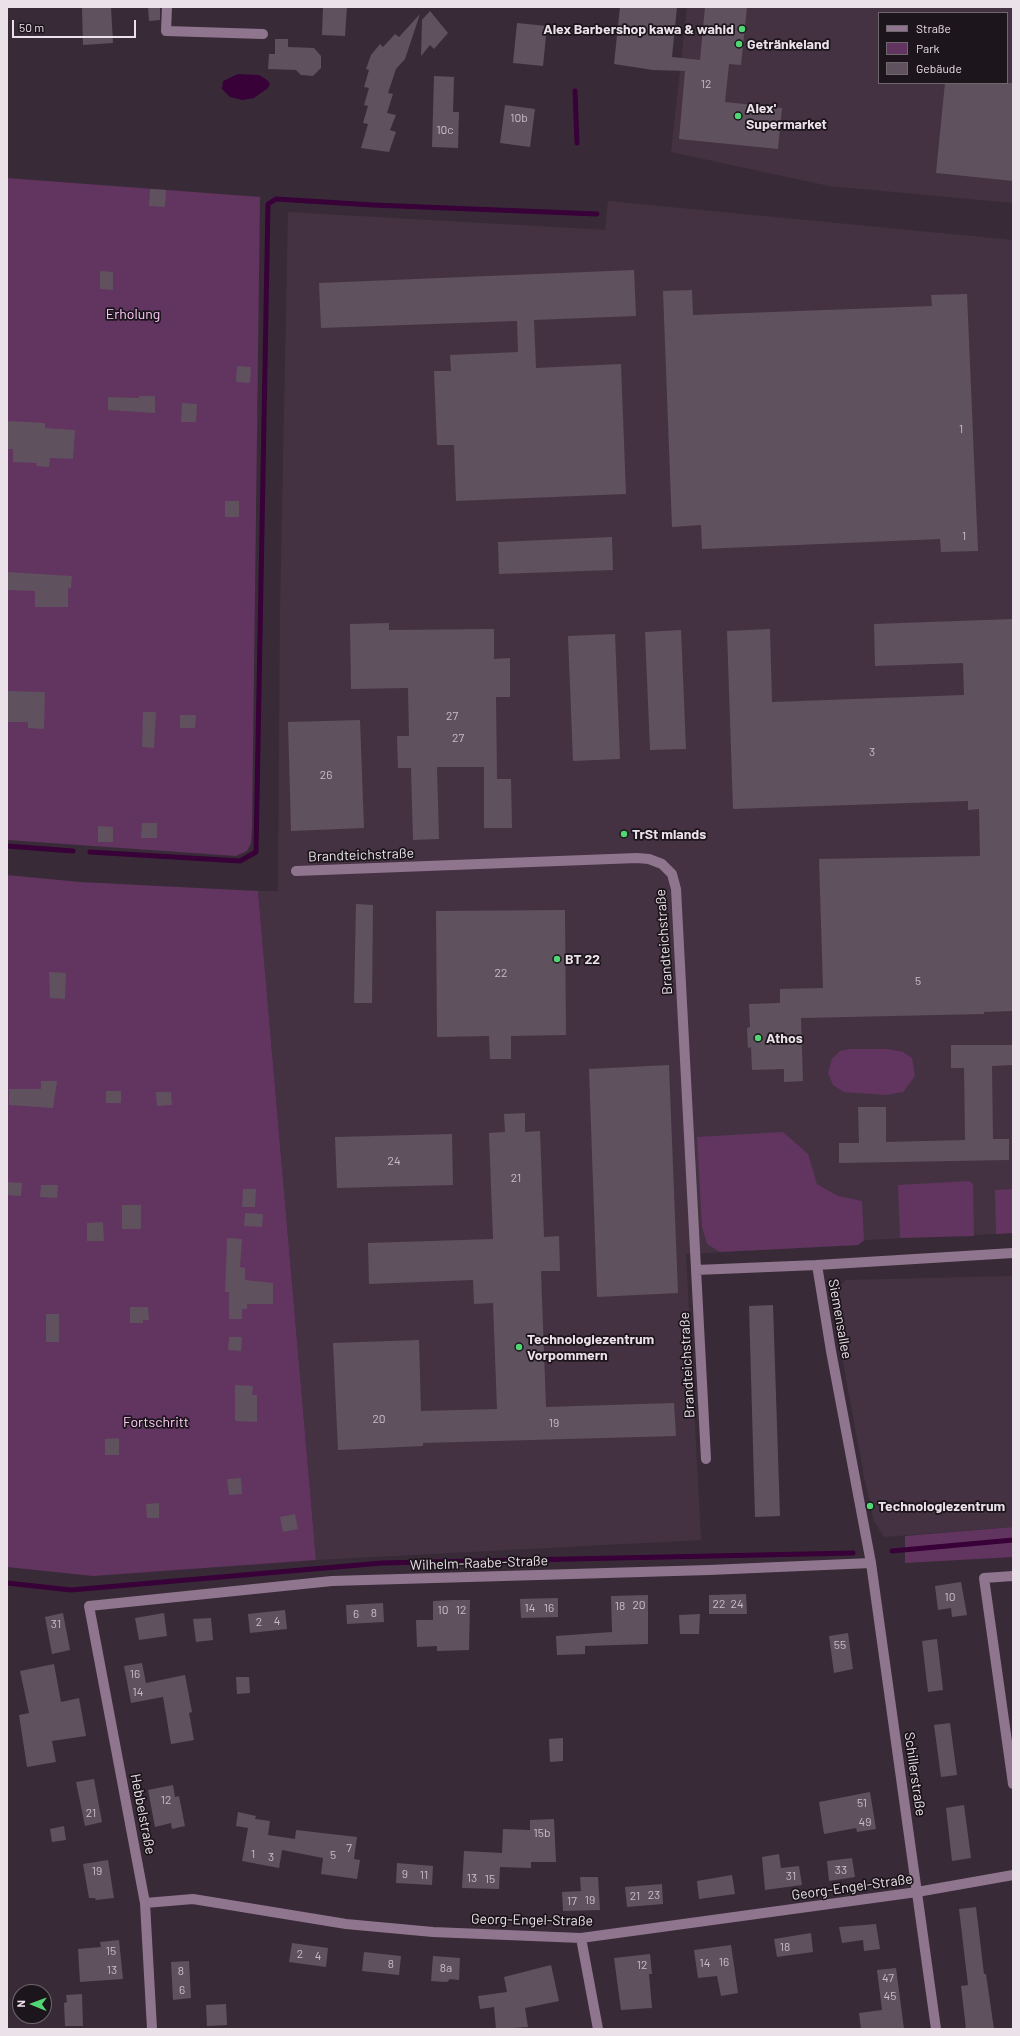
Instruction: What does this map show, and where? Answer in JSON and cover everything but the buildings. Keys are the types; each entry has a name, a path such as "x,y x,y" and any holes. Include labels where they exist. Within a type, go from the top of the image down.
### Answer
{"street":[{"path":"167,7 166,31 263,34"},
{"name":"Brandteichstraße","path":"296,871 637,858 649,859 662,864 672,874 676,897 706,1459"},
{"name":"Siemensallee","path":"862,1523 829,1344 817,1265 1013,1254"},
{"path":"696,1270 817,1265"},
{"name":"Schillerstraße","path":"862,1523 871,1563 936,2029"},
{"name":"Wilhelm-Raabe-Straße","path":"89,1606 332,1581 709,1570 871,1563"},
{"path":"1013,1576 984,1578 1013,1784"},
{"name":"Hebbelstraße","path":"89,1606 145,1903 152,2029"},
{"name":"Georg-Engel-Straße","path":"145,1903 193,1899 346,1924 433,1932 581,1938 917,1892 1013,1875"},
{"path":"581,1938 598,2029"}],"shaded area":[{"path":"687,7 1013,7 1013,203 829,186 671,152"},
{"path":"238,74 259,75 270,84 268,88 254,98 242,100 230,97 222,89 223,81"},
{"path":"608,201 1013,240 1013,1233 865,1240 858,1245 686,1254 701,1540 316,1560 258,891 278,891 280,613 288,212 605,230"},
{"path":"1013,1276 1013,1527 884,1537 874,1521 864,1477 833,1308 835,1291 846,1280"}],"green space":[{"name":"Erholung","path":"7,178 260,197 252,829 251,843 247,851 236,856 7,840"},
{"name":"Fortschritt","path":"7,875 80,882 258,891 316,1560 93,1576 7,1567"},
{"path":"850,1049 888,1049 903,1052 912,1058 915,1076 903,1092 886,1095 844,1092 833,1085 828,1073 832,1059 840,1051"},
{"path":"783,1132 808,1154 817,1184 838,1196 862,1201 864,1240 858,1245 720,1252 707,1244 702,1227 697,1137"},
{"path":"969,1181 973,1184 974,1236 900,1238 898,1185"},
{"path":"1013,1189 1013,1233 996,1234 995,1190"},
{"path":"1013,1527 1013,1557 905,1563 905,1536"}],"waterway":[{"path":"575,91 577,143"},
{"path":"90,852 240,861 256,852 268,204 276,199 373,205 597,214"},
{"path":"7,846 73,851"},
{"path":"892,1551 1013,1540"},
{"path":"7,1583 71,1590 382,1563 853,1553"}],"place":[{"name":"Alex Barbershop kawa & wahid","path":"742,29"},
{"name":"Getränkeland","path":"739,44"},
{"name":"Alex' Supermarket","path":"738,116"},
{"name":"TrSt mlands","path":"624,834"},
{"name":"BT 22","path":"557,959"},
{"name":"Athos","path":"758,1038"},
{"name":"Technologiezentrum Vorpommern","path":"519,1347"},
{"name":"Technologiezentrum","path":"870,1506"}]}
